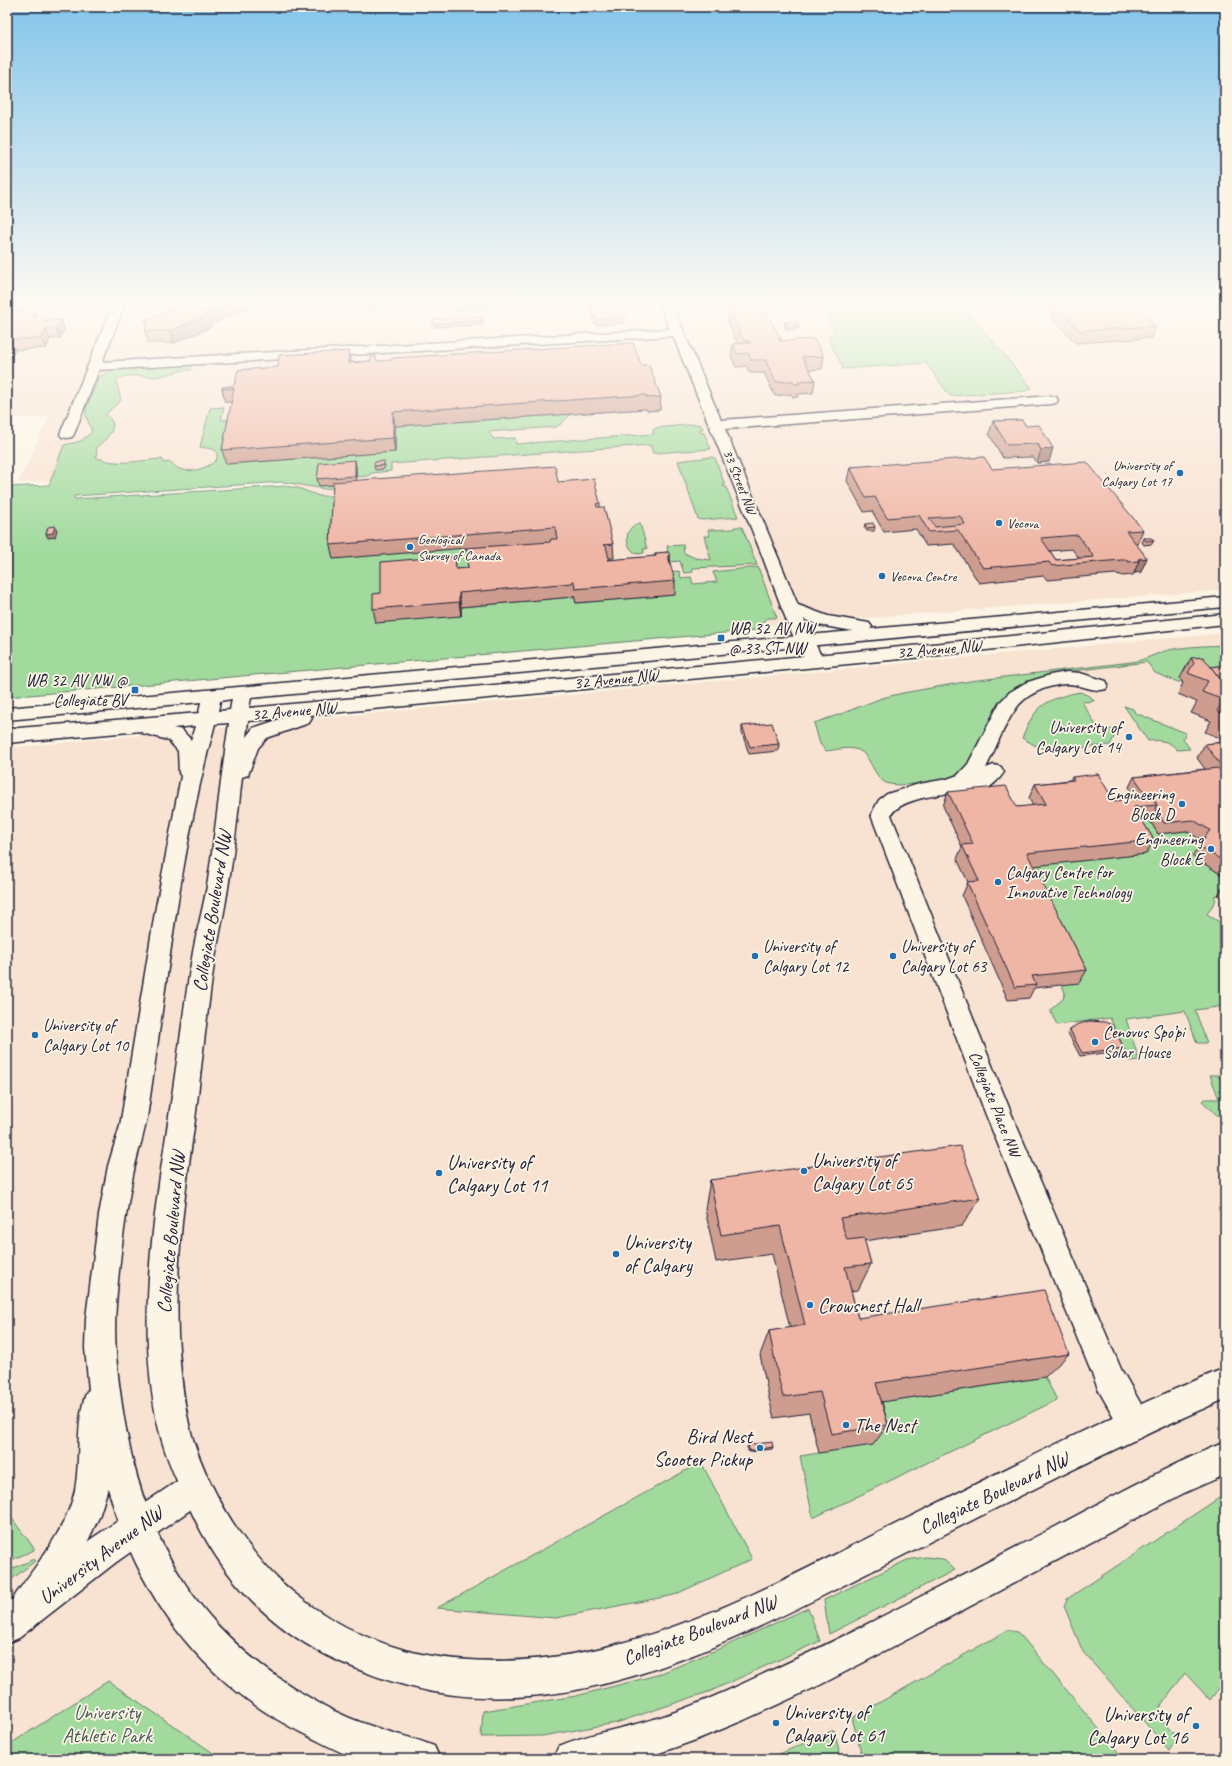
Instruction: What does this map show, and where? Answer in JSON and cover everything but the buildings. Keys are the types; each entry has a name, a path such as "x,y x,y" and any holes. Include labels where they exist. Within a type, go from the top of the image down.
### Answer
{"street":[{"path":"67,434 87,386"},
{"name":"33 Street NW","path":"700,386 790,607 814,660"},
{"path":"716,425 1051,400"},
{"name":"32 Avenue NW","path":"7,736 130,725 209,707 242,693 1225,602"},
{"path":"790,607 824,620 844,625 906,632"},
{"name":"32 Avenue NW","path":"7,714 209,707 239,716 961,647 1225,619"},
{"name":"Collegiate Place NW","path":"1099,685 1080,679 1067,678 1050,681 1032,687 1017,696 1007,706 971,774 965,780 950,786 919,791 911,795 894,799 886,805 881,815 999,1115 1110,1380 1135,1424"},
{"name":"Collegiate Boulevard NW","path":"242,693 219,877 204,954 170,1207 163,1281 164,1338 171,1411 176,1436 196,1487 220,1535 243,1568 264,1591 281,1606 312,1628 336,1642 373,1659 418,1672 468,1680 520,1680 564,1674 610,1665 662,1649 720,1626 771,1603 1135,1424 1225,1383"},
{"path":"14,1620 70,1541 81,1520 88,1501 94,1468 95,1436 101,1369 100,1337 103,1289 110,1234 120,1172 133,1126 190,781 209,707"},
{"path":"230,797 247,750 253,740 260,734 331,707"},
{"path":"130,725 159,730 175,735 188,749 190,781"},
{"name":"Collegiate Place NW","path":"911,795 921,797 955,793 972,788 987,780 994,772"},
{"path":"101,1369 114,1452 137,1526 160,1577 182,1609 216,1649 257,1684 309,1718 348,1737 373,1746 421,1759"},
{"path":"572,1759 606,1752 654,1738 737,1706 828,1662 1173,1482 1225,1458"},
{"name":"University Avenue NW","path":"14,1620 137,1526 196,1487"}],"shaded area":[{"path":"7,386 1225,386 1225,590 279,664 296,463 18,483 49,417 7,419"},
{"name":"University of Calgary","path":"1225,633 1225,1759 7,1759 7,748"}],"green space":[{"path":"95,386 117,386 121,400 106,414 111,420 113,426 108,436 97,447 96,457 112,462 162,459 164,463 171,462 175,467 187,471 201,469 213,463 217,459 217,452 213,449 200,447 210,408 224,407 221,420 235,419 227,464 395,452 395,426 571,414 556,427 488,432 494,439 515,438 516,444 654,434 653,430 656,428 696,424 701,425 703,429 700,429 701,433 704,433 711,449 653,453 650,445 391,464 391,471 372,473 368,476 356,477 356,467 319,486 367,482 325,489 283,482 74,496 75,499 285,486 298,488 319,496 336,496 556,541 468,571 457,572 461,616 461,607 572,597 574,595 576,603 674,595 668,572 679,571 681,578 691,577 693,584 717,582 713,572 758,567 777,618 767,618 757,627 758,630 7,697 7,487 49,485 64,445 81,441 92,432 86,416 86,409"},
{"path":"943,386 1031,386 1032,388 1025,391 950,396"},
{"path":"711,457 715,458 725,485 723,485 726,487 738,517 703,520 698,519 678,461"},
{"path":"640,523 647,549 643,549 644,553 637,554 629,547 627,537 631,528"},
{"path":"734,527 742,527 757,565 692,568 693,572 684,573 680,561 655,563 653,555 668,552 667,546 683,545 684,553 695,558 711,560 704,536 710,536 708,530 734,529"},
{"path":"1225,645 1225,679 1180,678 1182,682 1178,682 1155,673 1147,662 1056,673 1024,684 1007,695 998,705 975,755 967,766 957,774 944,779 923,783 899,785 886,783 877,775 868,759 860,751 848,748 826,751 820,744 814,723 882,698 903,693 970,681 1132,662 1180,648"},
{"path":"1080,692 1091,697 1094,701 1082,702 1099,730 1114,729 1116,733 1110,745 1050,751 1038,747 1022,738 1032,718 1043,705 1058,698"},
{"path":"1124,706 1133,709 1135,713 1186,733 1183,739 1190,749 1177,750 1168,742 1148,741"},
{"path":"1149,819 1158,834 1186,831 1203,841 1193,856 1225,877 1225,884 1218,895 1214,896 1216,900 1207,914 1225,926 1225,1006 1195,1010 1207,1043 1197,1043 1185,1011 1126,1019 1139,1060 1130,1061 1110,1018 1057,1025 1050,1010 1063,999 1065,993 1021,867 1146,854 1126,821"},
{"path":"1210,1075 1218,1075 1225,1092 1225,1117 1217,1115 1202,1101 1204,1099 1219,1099"},
{"path":"1045,1377 1057,1400 813,1518 800,1456 819,1453 862,1405"},
{"path":"701,1462 752,1559 674,1595 556,1618 437,1608"},
{"path":"1225,1494 1225,1608 1220,1614 1225,1619 1225,1680 1210,1700 1185,1673 1156,1713 1177,1738 1169,1750 1083,1652 1064,1606 1067,1599"},
{"path":"7,1512 34,1550 7,1562"},
{"path":"926,1557 943,1559 955,1570 829,1634 824,1600 907,1560"},
{"path":"34,1559 35,1561 7,1583 7,1571"},
{"path":"808,1608 820,1641 711,1691 616,1723 542,1736 481,1737 483,1711 576,1696 657,1675 721,1648"},
{"path":"1008,1630 1017,1632 1023,1638 1124,1759 863,1759 852,1718"},
{"name":"University Athletic Park","path":"108,1681 222,1759 7,1759 7,1746"},
{"path":"834,1730 841,1759 768,1759"}],"place":[{"name":"University of Calgary Lot 17","path":"1180,473"},
{"name":"Vecova","path":"999,523"},
{"name":"Geological Survey of Canada","path":"410,547"},
{"name":"Vecova Centre","path":"882,576"},
{"name":"WB 32 AV NW @ 33 ST NW","path":"721,638"},
{"name":"WB 32 AV NW @ Collegiate BV","path":"135,690"},
{"name":"University of Calgary Lot 14","path":"1129,737"},
{"name":"Engineering Block D","path":"1182,804"},
{"name":"Engineering Block E","path":"1211,849"},
{"name":"Calgary Centre for Innovative Technology","path":"998,882"},
{"name":"University of Calgary Lot 12","path":"755,956"},
{"name":"University of Calgary Lot 63","path":"893,956"},
{"name":"University of Calgary Lot 10","path":"35,1035"},
{"name":"Cenovus Spo’pi Solar House","path":"1095,1042"},
{"name":"University of Calgary Lot 65","path":"804,1171"},
{"name":"University of Calgary Lot 11","path":"439,1173"},
{"name":"University of Calgary","path":"616,1254"},
{"name":"Crowsnest Hall","path":"810,1305"},
{"name":"The Nest","path":"846,1425"},
{"name":"Bird Nest Scooter Pickup","path":"760,1448"},
{"name":"University of Calgary Lot 61","path":"776,1723"},
{"name":"University of Calgary Lot 16","path":"1196,1726"}]}
